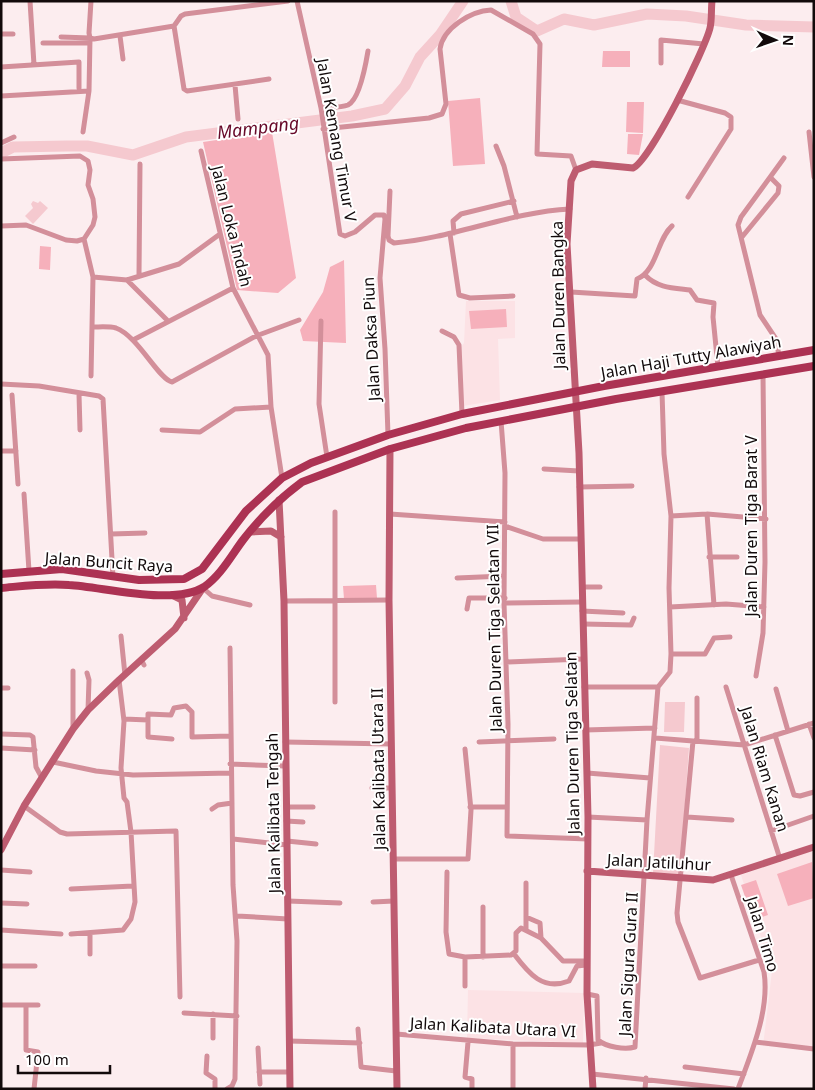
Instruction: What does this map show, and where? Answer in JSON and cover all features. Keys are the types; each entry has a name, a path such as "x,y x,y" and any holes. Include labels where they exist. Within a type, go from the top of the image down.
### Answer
{"main road":[{"name":"Jalan Haji Tutty Alawiyah","path":"388,435 462,414 814,350"},
{"name":"Jalan Haji Tutty Alawiyah","path":"203,588 218,574 250,532 279,500 302,482 390,449 517,417 814,366"},
{"path":"515,404 522,410 517,417"},
{"name":"Jalan Buncit Raya","path":"1,574 62,570 113,577 178,580 196,574 210,561 246,511 282,478 327,457 388,435"},
{"name":"Jalan Buncit Raya","path":"1,588 43,584 91,587 124,593 168,594 203,588"}],"street":[{"path":"30,1 34,65"},
{"path":"83,132 89,91 91,1"},
{"path":"269,79 192,92 184,88 174,26 180,16 185,14 288,1"},
{"name":"Jalan Kemang Timur V","path":"297,1 320,108 340,234 348,236 375,214 381,214 385,219 383,243"},
{"path":"322,127 429,118 442,114 446,104 440,49 442,41 457,25 470,15 491,10 533,34 540,44 537,154 571,156 576,170 582,166 592,164 605,164 623,168 636,167 646,154 678,100 704,44 710,26 712,1"},
{"path":"43,43 90,40 174,26"},
{"path":"1,34 13,34"},
{"path":"120,36 123,59"},
{"path":"61,37 90,40"},
{"path":"660,63 661,40 704,44"},
{"path":"320,108 346,106 350,103 362,80 368,51"},
{"path":"1,67 79,62 79,88"},
{"path":"235,85 238,119"},
{"path":"1,96 89,91"},
{"path":"678,100 724,113 731,117 732,122 731,129 688,197"},
{"path":"809,132 814,177"},
{"path":"1,143 14,137"},
{"path":"496,146 504,166 517,217"},
{"name":"Jalan Loka Indah","path":"201,151 232,288 256,336 268,355 272,407 282,478"},
{"path":"1,159 80,156 88,161 90,170 88,185 94,199 95,217 84,239 93,277 91,376"},
{"path":"779,356 776,339 760,316 739,220 784,158"},
{"path":"139,275 140,164"},
{"name":"Jalan Duren Bangka","path":"574,394 571,292 567,244 571,182 576,170"},
{"path":"742,237 778,193 779,186 771,178"},
{"path":"390,191 388,240 397,243 452,234 517,217 570,209"},
{"path":"513,296 470,298 459,295 452,234 453,221 461,214 514,201"},
{"path":"1,226 26,225 66,240 77,241 84,239"},
{"path":"571,292 635,296 637,280 645,275 660,250 668,230 672,226"},
{"path":"93,277 127,280 179,264 220,234"},
{"name":"Jalan Daksa Piun","path":"383,243 380,278 388,435"},
{"path":"645,275 655,283 666,287 690,290 697,300 714,303 713,317 718,367"},
{"path":"127,280 168,320"},
{"path":"133,340 232,288"},
{"path":"92,328 117,328 133,340 148,356 164,379 172,382 256,336 298,320"},
{"path":"321,322 319,404 327,457"},
{"path":"442,331 454,336 459,345 462,414"},
{"name":"Jalan Duren Tiga Barat V","path":"756,676 761,656 764,607 766,519 763,375"},
{"path":"1,384 39,386 98,396 103,399 113,577"},
{"path":"584,687 658,687 670,672 671,516 664,454 662,392"},
{"path":"79,394 80,430"},
{"name":"Jalan Duren Tiga Selatan","path":"574,394 579,471 588,817 586,963 589,1045 593,1089"},
{"path":"12,395 18,484"},
{"path":"162,430 200,432 235,408 272,407"},
{"name":"Jalan Duren Tiga Selatan VII","path":"501,421 505,524 507,836 588,839"},
{"name":"Jalan Kalibata Utara II","path":"390,449 389,600 397,1089"},
{"path":"1,451 16,451"},
{"path":"544,470 579,471"},
{"path":"579,487 632,486"},
{"path":"24,494 29,571"},
{"name":"Jalan Kalibata Tengah","path":"279,500 284,601 284,766 287,843 290,1089"},
{"path":"335,512 335,702"},
{"path":"390,514 505,524 543,539 580,539"},
{"path":"671,516 707,514 766,519"},
{"path":"707,514 714,605"},
{"path":"250,532 271,531 281,537"},
{"path":"111,534 145,533"},
{"path":"709,557 737,557"},
{"path":"457,578 504,576"},
{"path":"582,587 600,587"},
{"path":"1,850 24,806 73,729 88,710 119,680 143,663 184,618 203,588 212,596 250,605"},
{"path":"168,594 182,600 184,618"},
{"path":"467,609 469,598 582,602"},
{"path":"284,601 389,600"},
{"path":"670,607 714,605 764,607"},
{"path":"582,611 623,613"},
{"path":"583,624 631,625 634,618"},
{"path":"121,636 125,675"},
{"path":"671,654 705,654 714,638 730,637"},
{"path":"227,1089 232,1086 235,1079 237,1016 237,916 233,885 230,764 230,648"},
{"path":"506,662 583,659"},
{"path":"73,671 73,729"},
{"path":"87,673 90,680 88,710"},
{"path":"71,934 122,930 131,919 135,902 132,832 127,802 124,798 121,768 124,719 119,680"},
{"name":"Jalan Sigura Gura II","path":"589,1045 601,1043 628,1048 636,1045 647,820 658,687"},
{"name":"Jalan Riam Kanan","path":"726,687 780,859"},
{"path":"776,689 788,730"},
{"path":"697,698 695,741 677,903 678,922 698,975 703,979 759,960"},
{"path":"172,739 148,738 148,714 171,715 174,708 189,707 193,722 192,737 230,736"},
{"path":"124,719 148,720"},
{"path":"655,738 744,745 812,723 814,738"},
{"path":"585,730 655,728"},
{"path":"1,734 30,735 33,737 36,768 42,778"},
{"path":"775,736 794,795 800,796 814,792"},
{"path":"479,742 554,739"},
{"path":"285,742 391,744"},
{"path":"1,748 35,750"},
{"path":"393,860 468,859 470,807 465,749"},
{"path":"53,762 96,771 123,773 177,775 231,773"},
{"path":"230,764 284,766"},
{"path":"586,773 650,778"},
{"path":"372,788 392,788"},
{"path":"212,809 218,805 232,803"},
{"path":"24,806 60,832 67,834 176,831 180,997"},
{"path":"286,807 313,807"},
{"path":"470,807 507,807"},
{"path":"771,831 814,816"},
{"path":"588,817 647,820"},
{"path":"687,817 732,820"},
{"path":"286,821 303,822"},
{"path":"233,839 316,844"},
{"name":"Jalan Jatiluhur","path":"587,871 644,877 681,877 713,880 814,847"},
{"path":"1,870 30,872"},
{"path":"447,872 447,951 452,955 465,957 501,957 514,954"},
{"name":"Jalan Timo","path":"731,874 759,960 765,985 755,1042 738,1089"},
{"path":"526,883 526,929"},
{"path":"71,889 133,886"},
{"path":"288,901 340,903"},
{"path":"373,902 394,901"},
{"path":"1,903 27,904"},
{"path":"482,907 484,957"},
{"path":"237,916 288,919"},
{"path":"526,917 540,923 541,938"},
{"path":"526,929 541,938 563,961 586,963 577,966 569,982 555,985 546,984 529,973 514,954 517,930 526,929"},
{"path":"1,930 61,934"},
{"path":"90,933 90,954"},
{"path":"465,957 465,986"},
{"path":"575,962 575,970"},
{"path":"1,966 35,966"},
{"name":"Jalan Sigura Gura II","path":"587,994 597,996 597,1038 601,1043"},
{"path":"1,1005 38,1005"},
{"path":"26,1005 26,1050 38,1052 34,1089"},
{"path":"184,1013 237,1016"},
{"path":"213,1014 213,1038"},
{"path":"358,1029 361,1067 396,1071"},
{"name":"Jalan Kalibata Utara VI","path":"396,1034 468,1042 589,1045"},
{"path":"289,1041 360,1043"},
{"path":"468,1042 465,1076 472,1080 472,1089"},
{"path":"755,1042 814,1049"},
{"path":"513,1044 513,1089"},
{"path":"258,1048 260,1084"},
{"path":"207,1056 206,1073 215,1079 215,1089"},
{"path":"685,1067 744,1074"},
{"path":"259,1072 290,1072"},
{"path":"592,1074 646,1078 734,1089"},
{"path":"645,1089 646,1078"}],"shaded area":[{"path":"603,51 630,51 630,67 602,67"},
{"path":"480,98 485,164 453,166 448,101"},
{"path":"627,102 644,102 643,133 626,132"},
{"path":"272,132 296,278 278,293 237,290 203,142"},
{"path":"628,134 643,134 639,155 627,154"},
{"path":"33,201 38,203 40,201 48,208 33,224 25,216 33,208 31,204"},
{"path":"40,246 51,247 50,270 39,269"},
{"path":"344,260 346,343 303,341 300,330 323,292 330,267"},
{"path":"466,301 515,301 515,338 498,339 500,400 463,406 459,350 464,343"},
{"path":"506,309 507,327 471,329 469,311"},
{"path":"376,585 377,598 344,599 343,586"},
{"path":"665,702 685,702 684,732 664,732"},
{"path":"660,745 689,748 680,874 653,873"},
{"path":"814,850 814,1050 763,1046 772,971 741,875"},
{"path":"812,862 814,898 788,906 777,874"},
{"path":"756,880 768,915 753,920 741,885"},
{"path":"468,990 584,993 583,1043 467,1038"}],"waterway":[{"name":"Mampang","path":"1,153 13,147 87,146 133,155 186,137 352,116 385,109 405,86 420,57 440,35 463,1"},
{"name":"Mampang","path":"511,1 516,17 537,31 564,19 594,25 647,14 686,16 746,25 814,27"}]}
